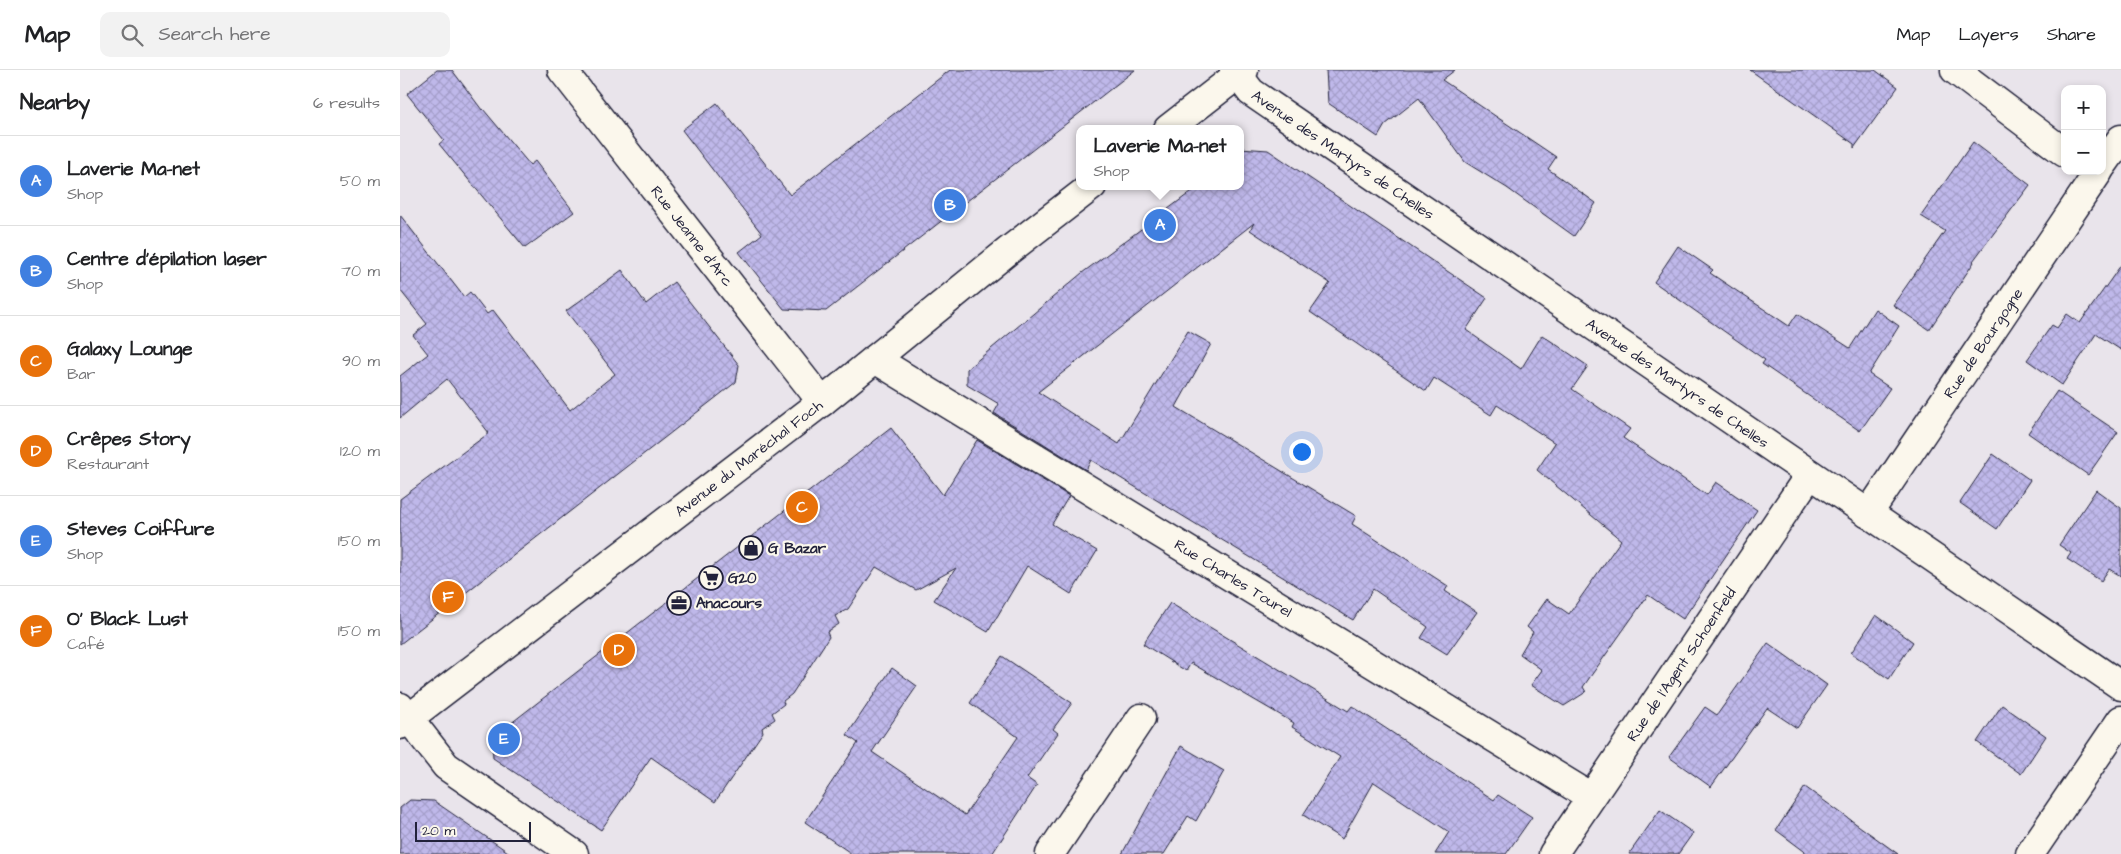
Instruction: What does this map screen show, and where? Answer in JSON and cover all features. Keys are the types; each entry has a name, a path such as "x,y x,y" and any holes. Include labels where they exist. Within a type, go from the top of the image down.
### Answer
{"street":[{"name":"Rue Jeanne d'Arc","path":"562,70 822,402"},
{"path":"1955,70 2061,150"},
{"path":"1173,125 1238,72"},
{"name":"Avenue des Martyrs de Chelles","path":"1238,72 1251,92 2121,686"},
{"name":"Rue de Bourgogne","path":"2106,158 2121,139"},
{"name":"Rue de Bourgogne","path":"1868,514 2093,175"},
{"name":"Avenue du Maréchal Foch","path":"403,717 822,402 1008,251 1087,190"},
{"name":"Rue Charles Tourel","path":"875,360 1591,797"},
{"name":"Rue de l'Agent Schoenfeld","path":"1553,854 1810,474"},
{"path":"403,717 446,766 574,854"},
{"path":"1050,854 1141,718"},
{"path":"2030,854 2121,720"}],"building":[{"path":"437,70 452,70 482,110 530,165 535,161 574,212 525,248 439,144 444,140 407,94"},
{"path":"950,70 1135,70 826,311 784,309 739,252 762,234 682,130 717,103 790,195"},
{"path":"1326,70 1455,70 1442,80 1556,157 1548,169 1596,203 1574,236 1507,188 1465,162 1419,98 1385,125 1378,137 1328,103"},
{"path":"1750,70 1875,70 1898,87 1854,148 1854,144"},
{"path":"1973,142 2030,185 1973,261 1929,330 1893,305 1945,231 1921,216"},
{"path":"1244,148 1268,150 1487,298 1466,330 1521,369 1542,335 1588,366 1572,389 1630,429 1623,438 1707,495 1716,482 1757,510 1683,619 1648,595 1583,687 1586,692 1564,706 1531,685 1542,670 1520,654 1533,632 1527,627 1547,599 1569,614 1621,540 1537,470 1555,443 1497,405 1491,415 1434,378 1426,391 1310,312 1330,283 1250,230 1254,223 1038,392 1119,444 1188,331 1211,344 1176,407 1356,516 1352,524 1448,586 1445,591 1477,612 1447,654 1421,638 1428,627 1373,589 1353,620 1091,460 1086,470 994,413 999,404 967,385 967,369 1082,273 1194,190 1244,190"},
{"path":"400,215 464,297 470,292 487,314 493,310 570,410 615,374 566,311 622,270 646,304 674,282 739,365 736,382 400,644 400,499 489,433 447,379 400,418 400,376 428,354 413,335 427,324 400,290"},
{"path":"1678,246 1713,270 1710,273 1789,326 1797,314 1850,348 1875,309 1899,326 1869,374 1890,388 1860,431 1762,364 1765,360 1654,282"},
{"path":"2121,265 2121,350 2096,334 2062,385 2027,360 2052,325 2057,328 2067,314 2080,323"},
{"path":"2057,391 2118,432 2088,475 2028,433"},
{"path":"891,428 943,495 977,440 1069,496 1052,524 1097,551 1071,594 1027,566 988,632 934,600 956,568 916,590 876,567 848,609 835,616 839,624 827,632 829,637 792,694 783,701 784,704 772,713 775,719 762,728 763,732 715,802 651,757 601,830 493,758 492,738"},
{"path":"1993,454 2030,480 1997,529 1960,503"},
{"path":"2096,490 2121,508 2121,576 2109,569 2101,581 2067,559 2071,553 2059,545"},
{"path":"1170,603 1348,711 1352,706 1494,800 1498,795 1532,817 1506,854 1435,854 1449,832 1374,782 1342,839 1303,815 1340,757 1292,727 1294,723 1191,663 1186,671 1143,644"},
{"path":"1876,615 1913,642 1889,679 1851,653"},
{"path":"1768,643 1827,685 1797,728 1767,708 1711,787 1669,757 1705,707 1717,715"},
{"path":"1002,656 1072,703 1053,729 1058,733 1027,778 1037,785 992,854 852,854 805,822 858,743 847,735 892,668 917,686 872,752 965,815 1018,737 970,703"},
{"path":"2002,705 2046,736 2021,774 1977,742"},
{"path":"1181,746 1224,771 1196,821 1188,816 1164,854 1122,854"},
{"path":"1805,787 1898,854 1808,854 1776,830"},
{"path":"410,800 434,801 511,854 400,854 400,808"},
{"path":"1660,810 1693,833 1678,854 1629,854"}],"place":[{"name":"Centre d'épilation laser","path":"950,205"},
{"name":"Laverie Ma-net","path":"1160,225"},
{"name":"Galaxy Lounge","path":"802,507"},
{"name":"G Bazar","path":"751,548"},
{"name":"G20","path":"711,578"},
{"name":"O' Black Lust","path":"448,597"},
{"name":"Anacours","path":"679,603"},
{"name":"Crêpes Story","path":"619,650"},
{"name":"Steves Coiffure","path":"504,739"}]}
